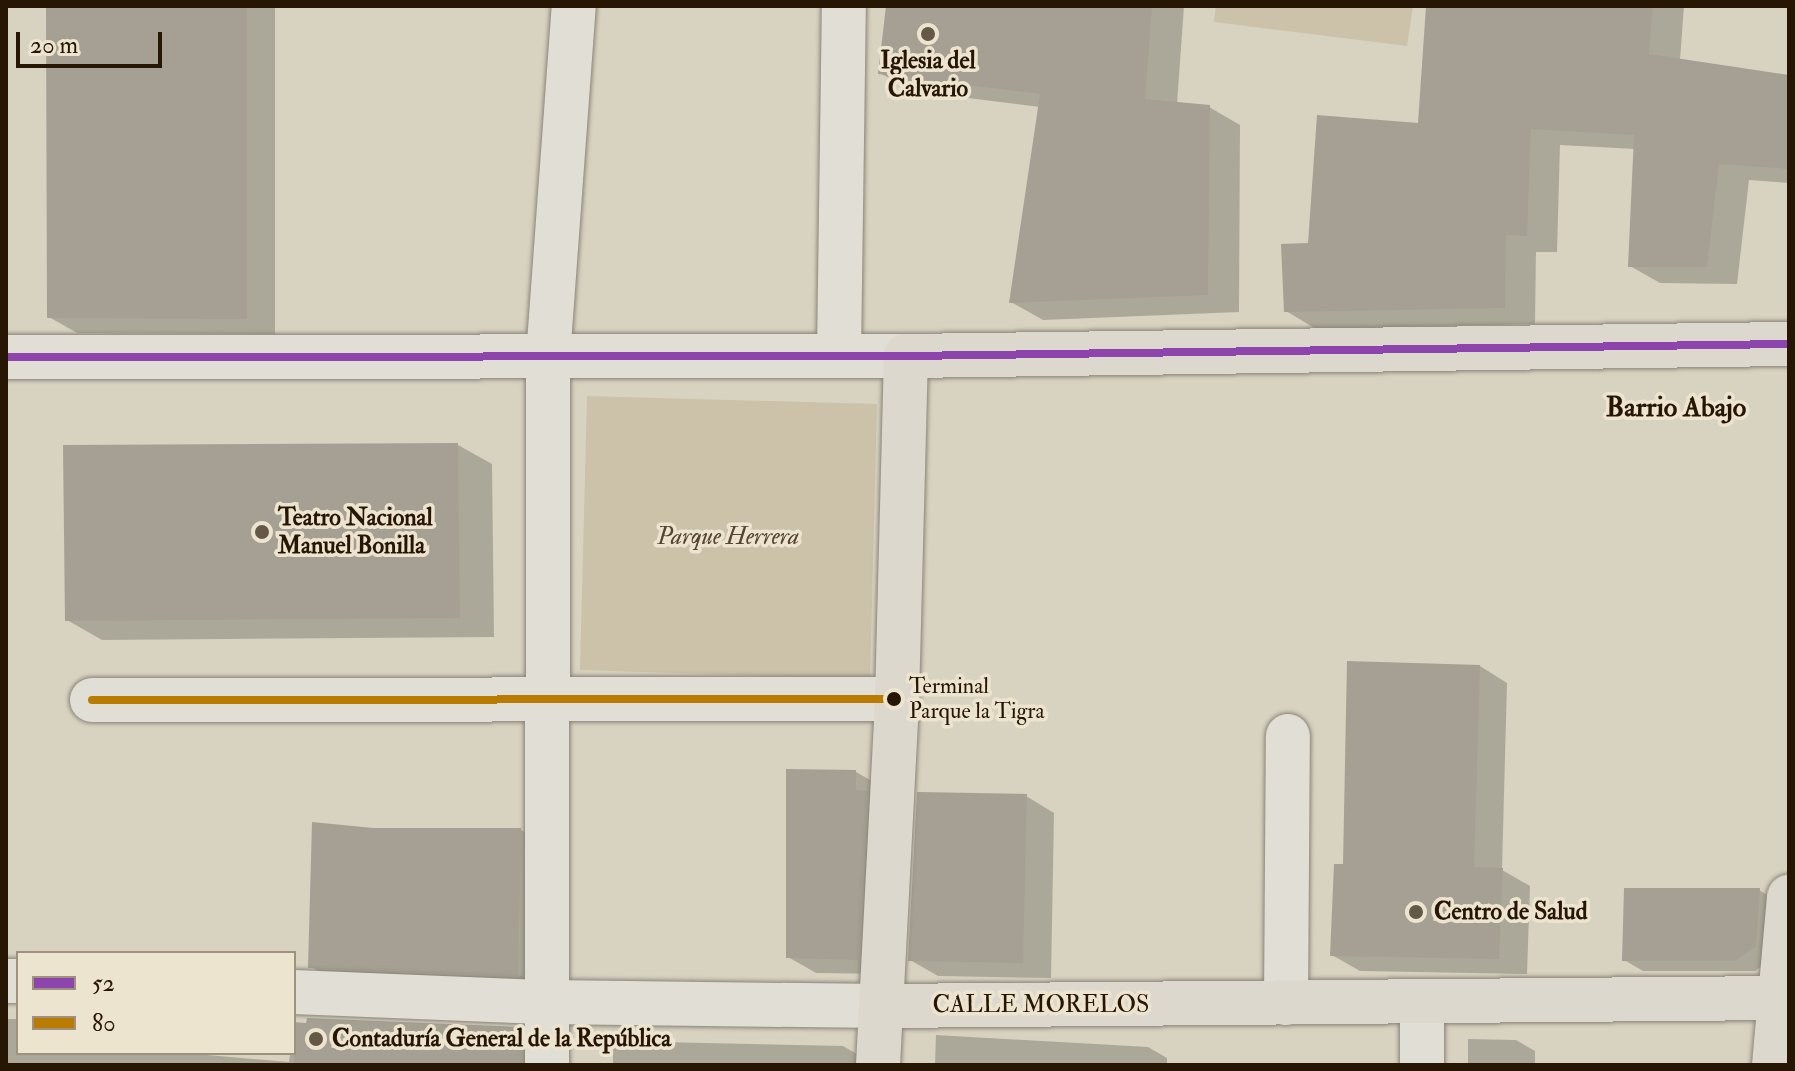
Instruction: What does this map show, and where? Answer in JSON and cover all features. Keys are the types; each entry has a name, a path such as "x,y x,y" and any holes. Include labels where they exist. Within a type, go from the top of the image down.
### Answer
{"main road":[{"path":"878,1065 897,699 906,356 1789,344"},
{"path":"1774,1065 1785,998 1789,897"},
{"name":"CALLE MORELOS","path":"883,1006 1785,998"}],"street":[{"path":"547,1065 551,695 548,357 574,6"},
{"path":"839,354 844,6"},
{"path":"6,357 906,356"},
{"path":"92,700 551,695 897,699"},
{"path":"1286,1003 1288,736"},
{"name":"CALLE MORELOS","path":"296,992 547,1002 883,1006"},
{"path":"1422,1002 1422,1065"}],"green space":[{"path":"1216,6 1413,6 1407,46 1214,22"},
{"name":"Parque Herrera","path":"587,396 877,404 870,679 580,670"}],"building":[{"path":"46,6 247,6 247,319 47,318"},
{"path":"886,6 1152,6 1145,99 1210,105 1208,295 1009,303 1040,94 878,74"},
{"path":"1426,6 1653,6 1649,54 1789,75 1789,169 1719,164 1707,267 1628,267 1634,135 1531,129 1527,236 1506,235 1505,308 1284,312 1281,244 1308,243 1317,115 1418,123"},
{"name":"Teatro Nacional Manuel Bonilla","path":"458,443 460,618 65,621 63,445"},
{"path":"1347,661 1480,665 1474,867 1503,868 1499,959 1330,956 1334,864 1343,864"},
{"path":"786,769 856,770 856,790 867,791 858,960 786,958"},
{"path":"917,792 1027,794 1023,963 908,961"},
{"path":"312,822 373,828 521,828 518,976 308,968"},
{"path":"1624,888 1760,888 1756,946 1735,961 1622,961"},
{"path":"307,1018 522,1027 522,1065 294,1065 296,1022 306,1023"}],"transit line":[{"name":"52","path":"6,357 906,356 1789,344"},
{"name":"80","path":"92,700 897,699"}],"place":[{"name":"Iglesia del Calvario","path":"928,34"},
{"name":"Teatro Nacional Manuel Bonilla","path":"262,532"},
{"name":"Terminal Parque la Tigra","path":"894,699"},
{"name":"Centro de Salud","path":"1416,912"},
{"name":"Contaduría General de la República","path":"316,1039"}],"district":[{"name":"Barrio Abajo","path":"1676,408"}]}
